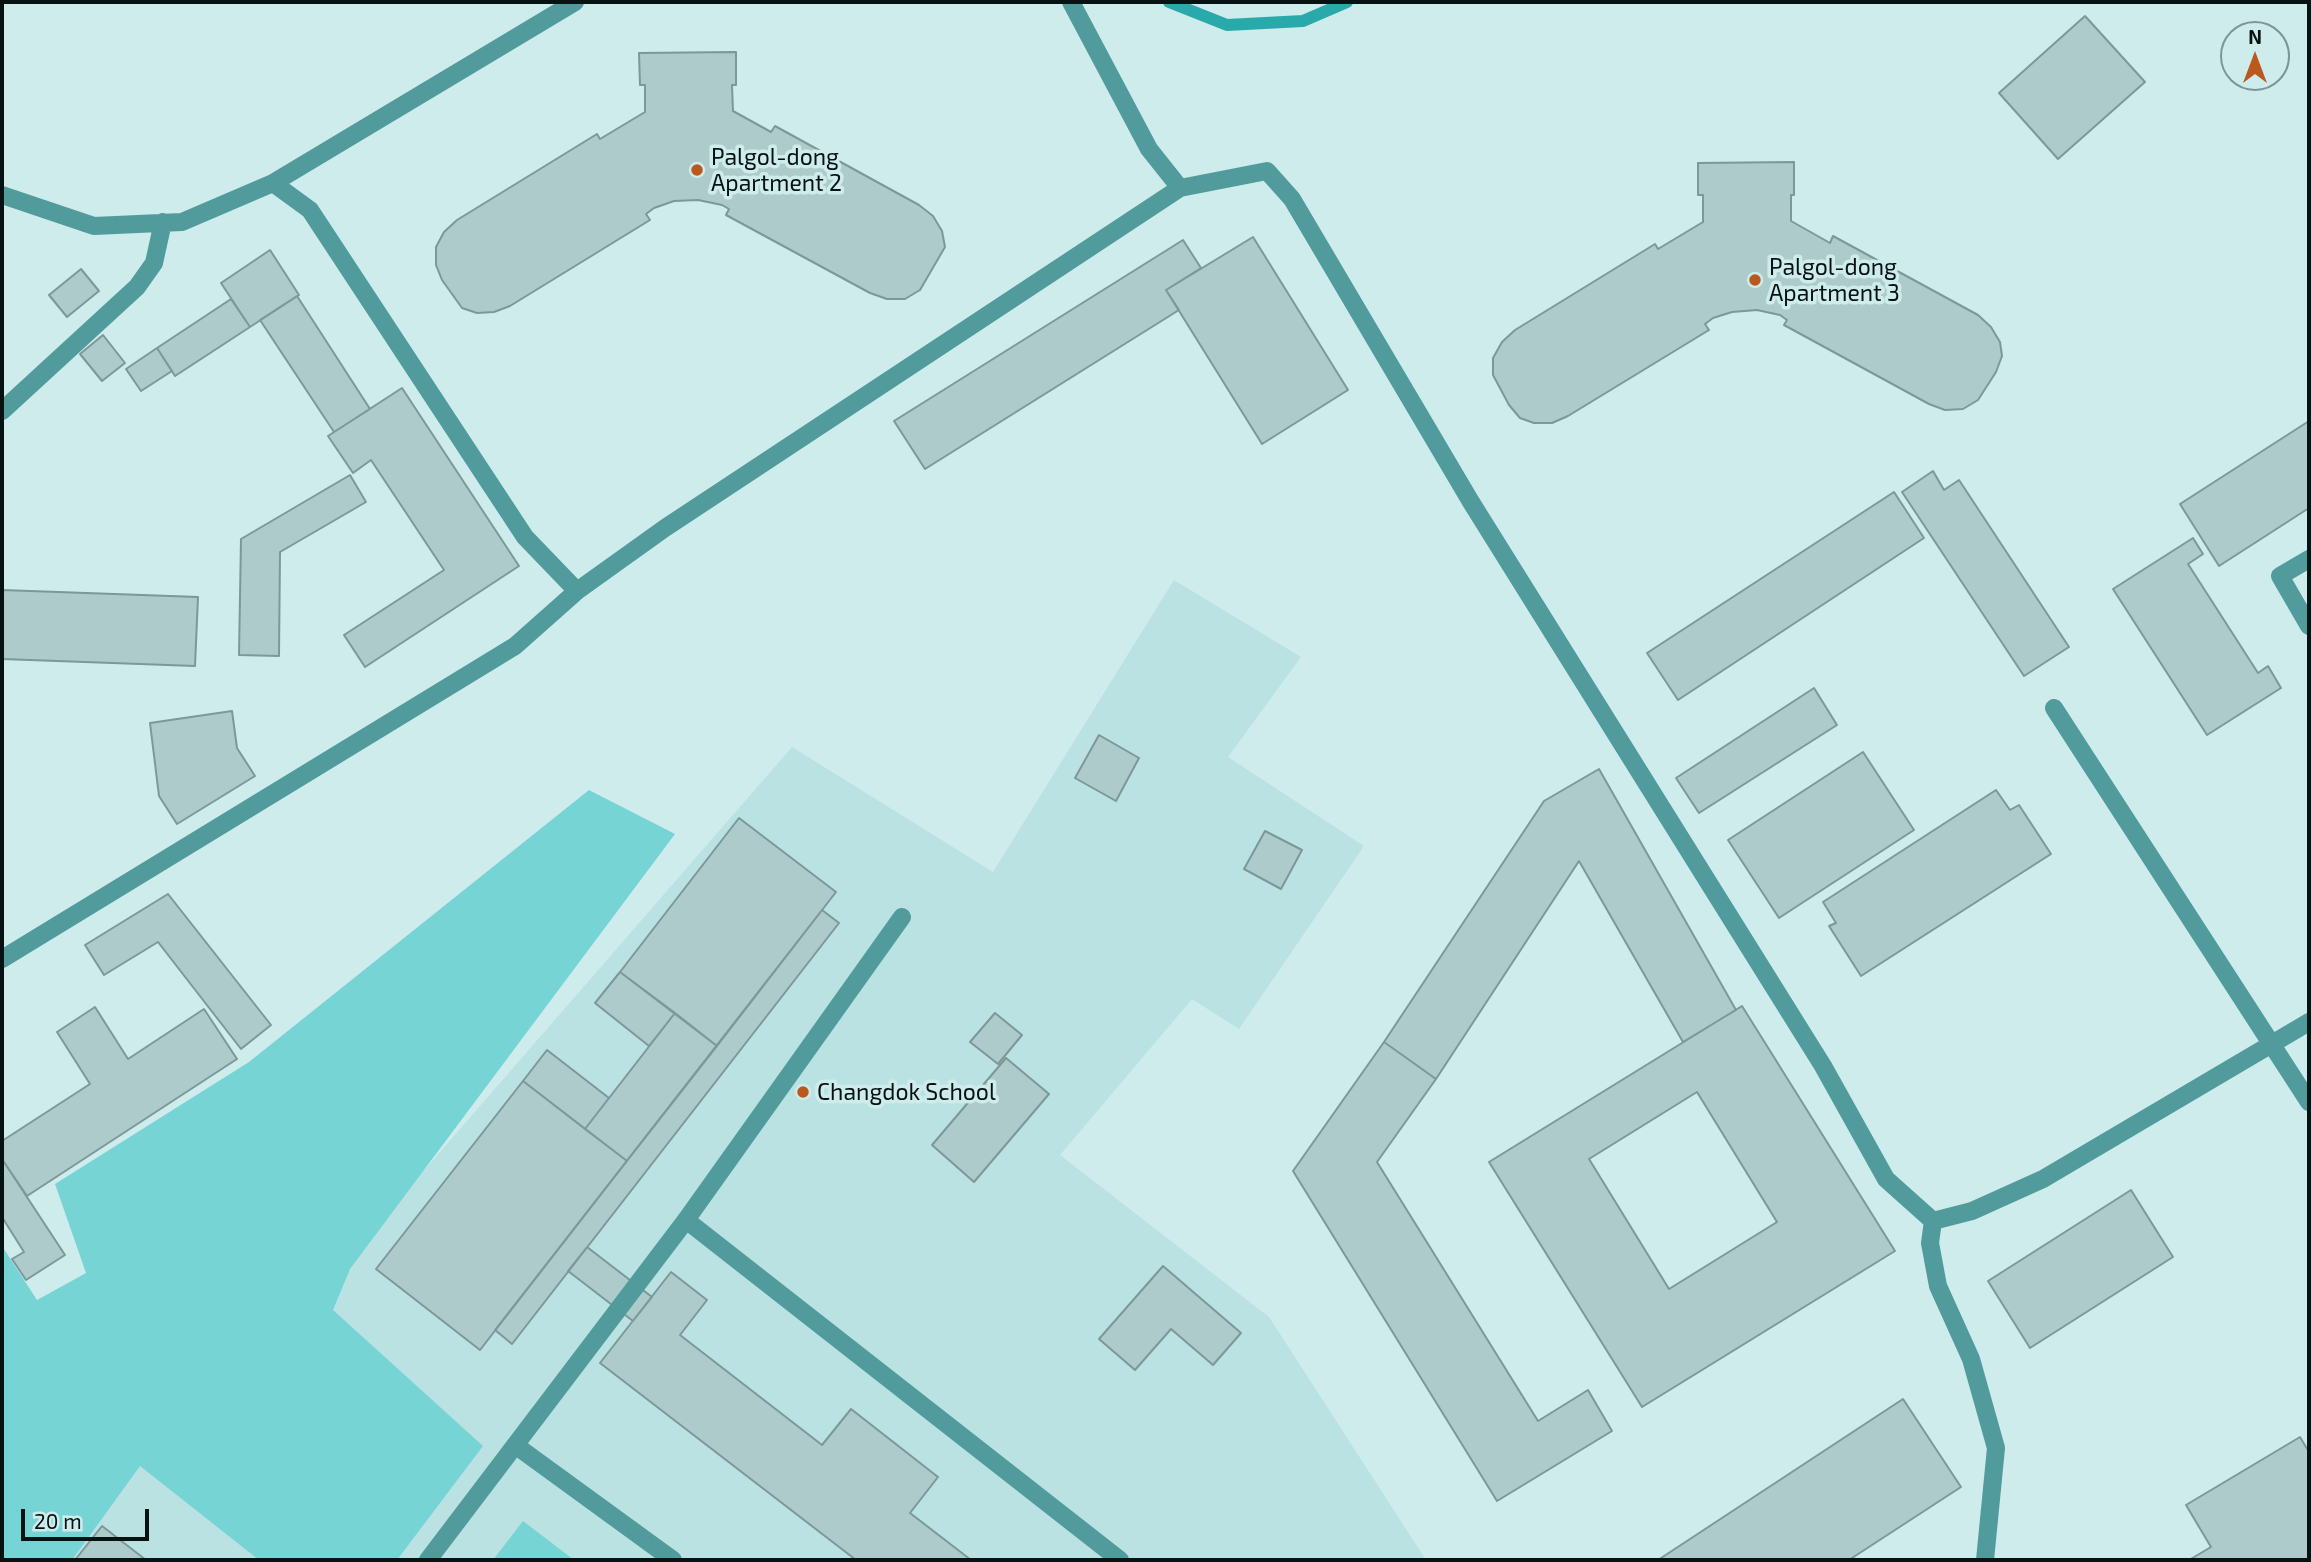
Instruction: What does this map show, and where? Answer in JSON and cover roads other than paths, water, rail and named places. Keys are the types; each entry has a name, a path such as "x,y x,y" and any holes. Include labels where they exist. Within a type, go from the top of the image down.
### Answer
{"street":[{"path":"2,195 94,226 182,222 274,183 575,2"},
{"path":"1070,2 1149,149 1180,188"},
{"path":"2,959 515,646 577,591 665,528 1180,188 1267,171 1292,199 1479,514 1823,1066 1886,1179 1933,1221"},
{"path":"274,183 310,210 525,537 577,591"},
{"path":"2,411 137,287 154,263 163,222"},
{"path":"2309,559 2280,576 2309,626"},
{"path":"2054,708 2309,1102"},
{"path":"428,1560 686,1220 902,917"},
{"path":"1933,1221 1972,1211 2043,1179 2309,1022"},
{"path":"686,1220 1120,1560"},
{"path":"1933,1221 1930,1242 1938,1286 1971,1359 1996,1448 1985,1560"},
{"path":"515,1445 673,1560"}],"waterway":[{"path":"1169,2 1227,25 1303,21 1347,2"}],"place":[{"name":"Palgol-dong Apartment 2","path":"697,170"},
{"name":"Palgol-dong Apartment 3","path":"1755,280"},
{"name":"Changdok School","path":"803,1092"}]}
